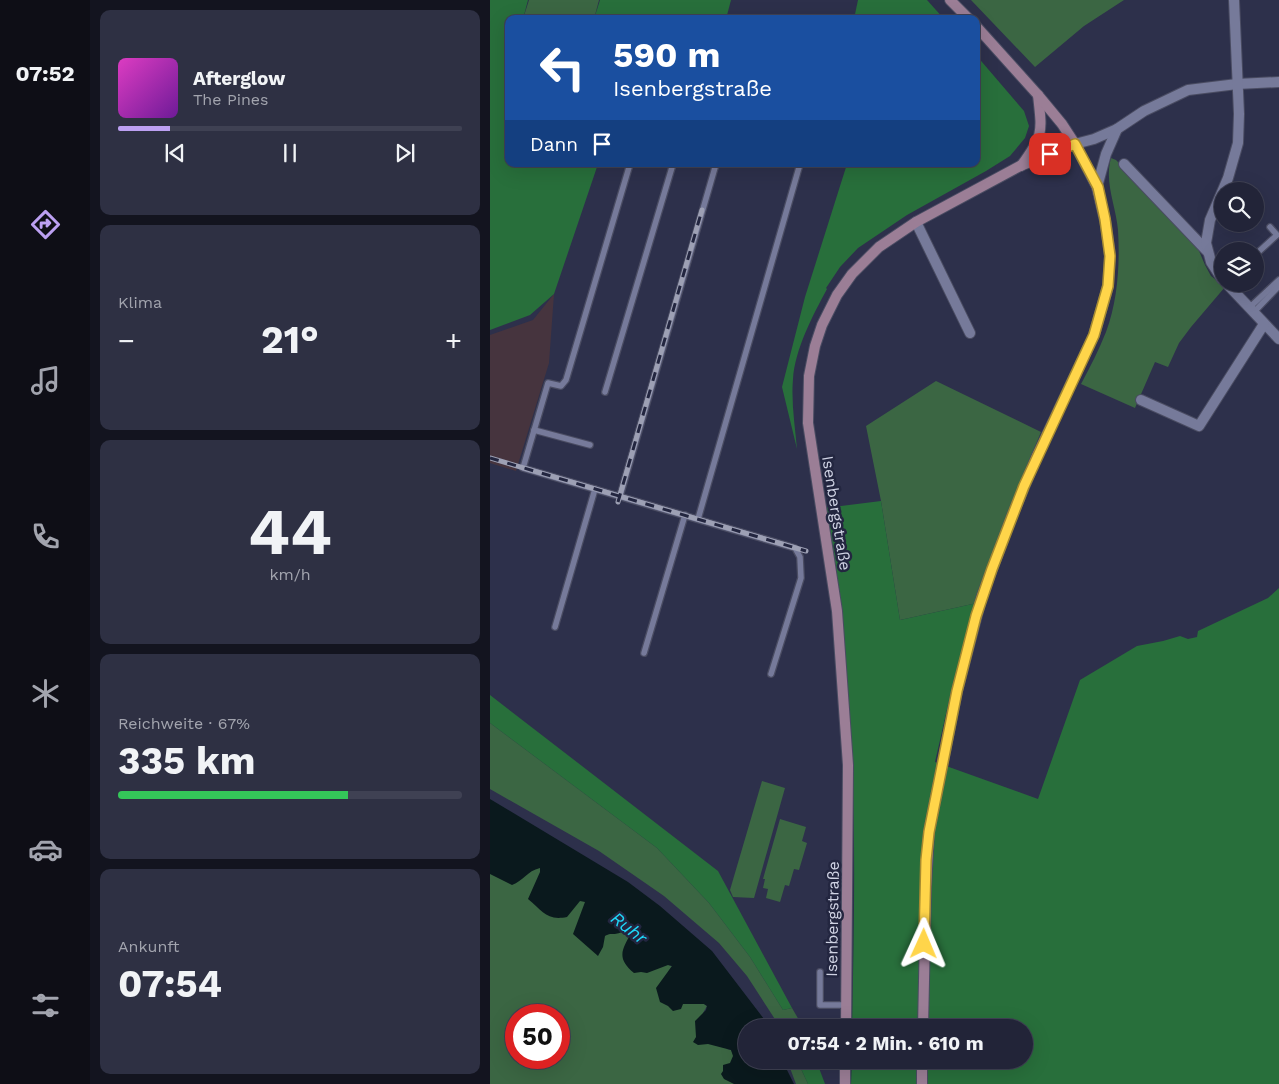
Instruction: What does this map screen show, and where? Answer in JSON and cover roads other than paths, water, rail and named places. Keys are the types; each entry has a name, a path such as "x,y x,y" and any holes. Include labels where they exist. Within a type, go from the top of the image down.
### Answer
{"main road":[{"path":"950,0 965,15"},
{"path":"923,1019 926,860 929,832 944,752 969,645 992,569 1024,486 1094,335 1108,286 1110,256 1098,187 1075,144 1038,94 980,30"},
{"path":"1020,166 1035,146 1040,134 1038,94"},
{"name":"Isenbergstraße","path":"846,1019 848,765 846,720 834,592 810,438 808,408 809,376 815,346 822,325 844,284 879,247 916,222 1020,166 1075,144"},
{"path":"845,1069 845,1084"},
{"path":"922,1069 922,1084"}],"street":[{"path":"1214,268 1207,251 1210,220 1228,178 1238,143 1240,114 1234,0"},
{"path":"1075,144 1094,139 1117,129 1144,111 1184,92 1237,84 1279,82"},
{"path":"1098,187 1106,154 1117,129"},
{"path":"1124,164 1207,251"},
{"path":"916,222 970,334"},
{"path":"1235,292 1279,339"},
{"path":"1141,400 1199,426 1264,324"}],"lane":[{"path":"629,167 566,380 561,386 548,383 523,468 795,548 799,553 801,578 771,674"},
{"path":"605,392 672,167"},
{"path":"620,496 715,167"},
{"path":"698,519 799,167"},
{"path":"1264,247 1277,235 1270,227"},
{"path":"1252,309 1279,280"},
{"path":"1252,309 1279,286"},
{"path":"534,430 590,446"},
{"path":"555,627 595,489"},
{"path":"644,653 685,515"},
{"path":"820,972 820,1005 846,1005"}],"water":[{"name":"Ruhr","path":"490,799 628,882 660,906 712,951 764,1019 738,1019 738,1069 786,1069 794,1084 734,1084 724,1079 721,1074 723,1065 730,1063 733,1056 731,1050 708,1044 698,1045 693,1042 696,1037 695,1021 706,1010 707,1006 704,1004 683,1004 681,1009 673,1011 660,1002 656,988 672,966 668,965 647,973 634,973 624,962 623,957 624,948 632,931 627,928 620,933 605,936 603,947 598,956 573,934 585,902 580,901 567,917 554,918 545,914 528,899 540,868 532,871 512,885 490,874"}],"railway":[{"path":"618,502 702,210"},
{"path":"490,458 806,551"}]}
